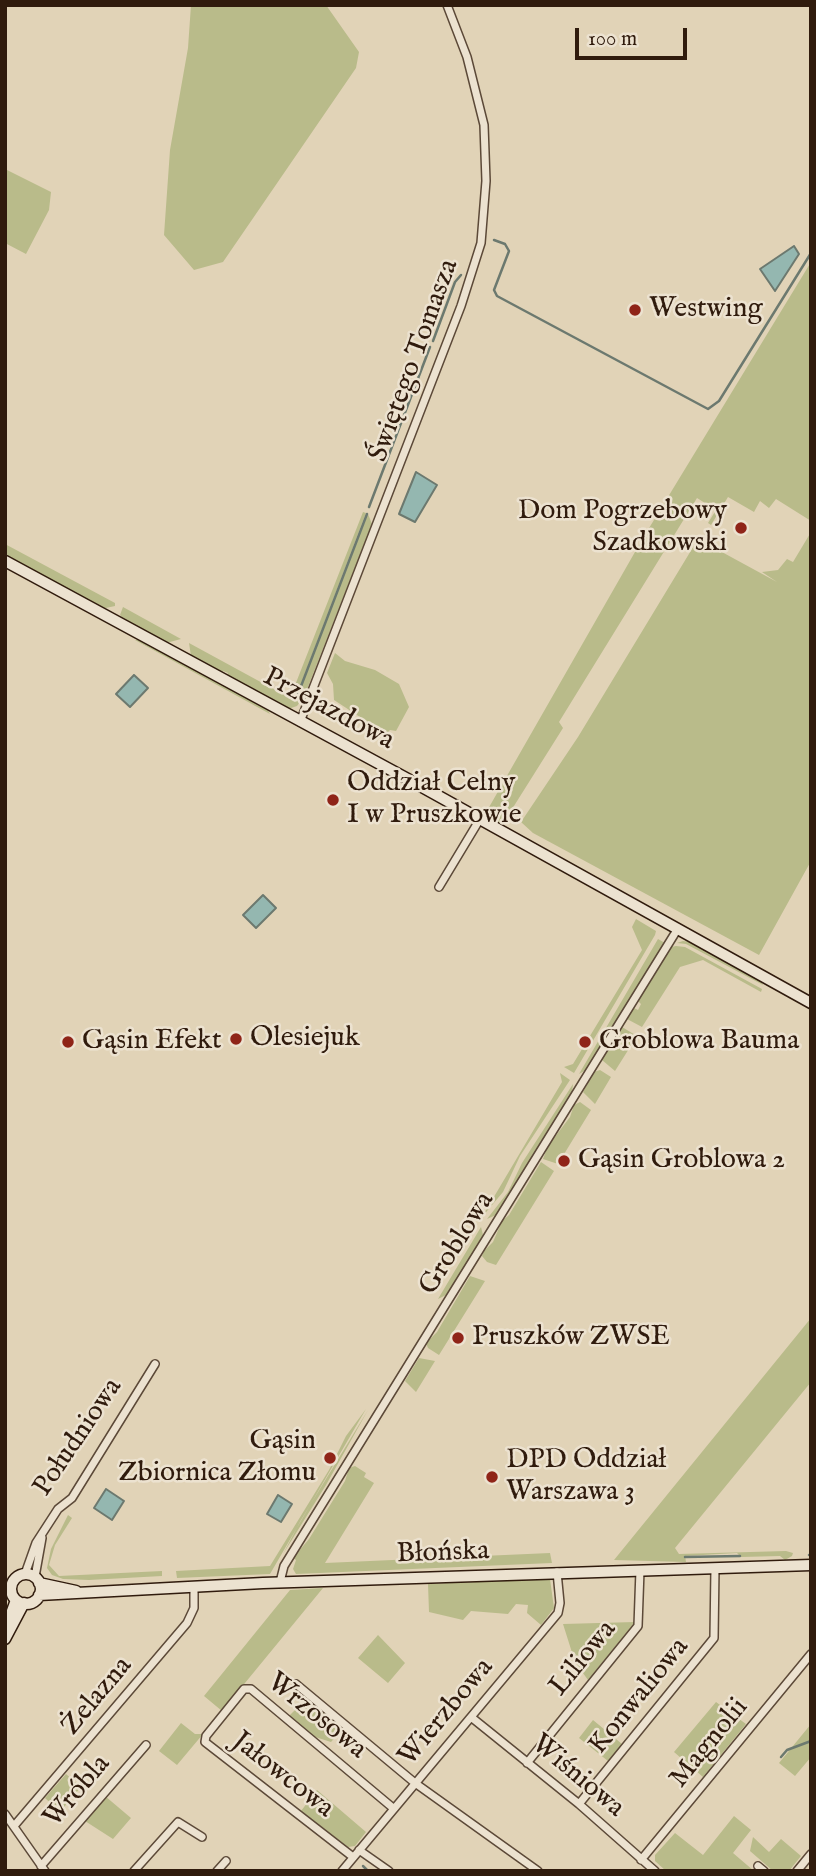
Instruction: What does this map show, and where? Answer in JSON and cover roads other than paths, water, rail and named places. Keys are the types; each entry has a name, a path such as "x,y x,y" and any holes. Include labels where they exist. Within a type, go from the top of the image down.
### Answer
{"street":[{"name":"Świętego Tomasza","path":"300,722 461,306 481,243 486,181 484,125 467,57 447,5"},
{"name":"Przejazdowa","path":"5,561 480,818 811,1003"},
{"path":"439,887 480,818"},
{"name":"Groblowa","path":"280,1582 284,1566 677,930"},
{"name":"Południowa","path":"33,1578 41,1537 58,1508 72,1498 155,1364"},
{"name":"Błońska","path":"39,1595 280,1582 811,1565"},
{"name":"Konwaliowa","path":"579,1804 714,1638 715,1568"},
{"name":"Liliowa","path":"527,1763 638,1626 640,1570"},
{"name":"Wierzbowa","path":"341,1871 558,1613 560,1603 557,1572"},
{"path":"7,1636 14,1597 9,1582 33,1578 39,1595 34,1601 14,1597"},
{"name":"Błońska","path":"33,1578 78,1592"},
{"name":"Żelazna","path":"14,1826 187,1623 194,1608 194,1586"},
{"name":"Magnolii","path":"641,1860 811,1654"},
{"path":"296,1684 415,1783 538,1871"},
{"name":"Wrzosowa","path":"244,1689 251,1689 393,1808"},
{"name":"Jałowcowa","path":"244,1689 206,1736 205,1742 353,1857"},
{"name":"Wiśniowa","path":"471,1717 579,1804 655,1871"},
{"name":"Wróbla","path":"43,1868 146,1745"},
{"path":"5,1814 43,1868"},
{"path":"134,1871 177,1822 202,1837"},
{"path":"359,1850 389,1871"},
{"path":"797,1871 811,1854"},
{"path":"217,1871 226,1861"}],"water":[{"path":"794,246 799,254 775,291 760,269"},
{"path":"416,472 437,485 415,522 399,514"},
{"path":"134,675 148,688 130,707 116,694"},
{"path":"263,895 276,908 256,928 243,915"},
{"path":"106,1489 124,1501 112,1520 94,1508"},
{"path":"278,1495 292,1504 281,1522 267,1514"}],"waterway":[{"path":"494,240 505,244 509,251 494,290 497,296 708,409 719,401 811,253"},
{"path":"433,341 455,282 461,275"},
{"path":"369,507 430,347"},
{"path":"298,694 367,514"},
{"path":"685,1557 740,1556"},
{"path":"781,1757 787,1750 811,1741"},
{"path":"363,1866 368,1871"}],"place":[{"name":"Westwing","path":"635,310"},
{"name":"Dom Pogrzebowy Szadkowski","path":"741,528"},
{"name":"Oddział Celny I w Pruszkowie","path":"333,800"},
{"name":"Olesiejuk","path":"236,1039"},
{"name":"Gąsin Efekt","path":"68,1042"},
{"name":"Groblowa Bauma","path":"585,1042"},
{"name":"Gąsin Groblowa 2","path":"564,1161"},
{"name":"Pruszków ZWSE","path":"458,1338"},
{"name":"Gąsin Zbiornica Złomu","path":"330,1458"},
{"name":"DPD Oddział Warszawa 3","path":"492,1477"}]}
